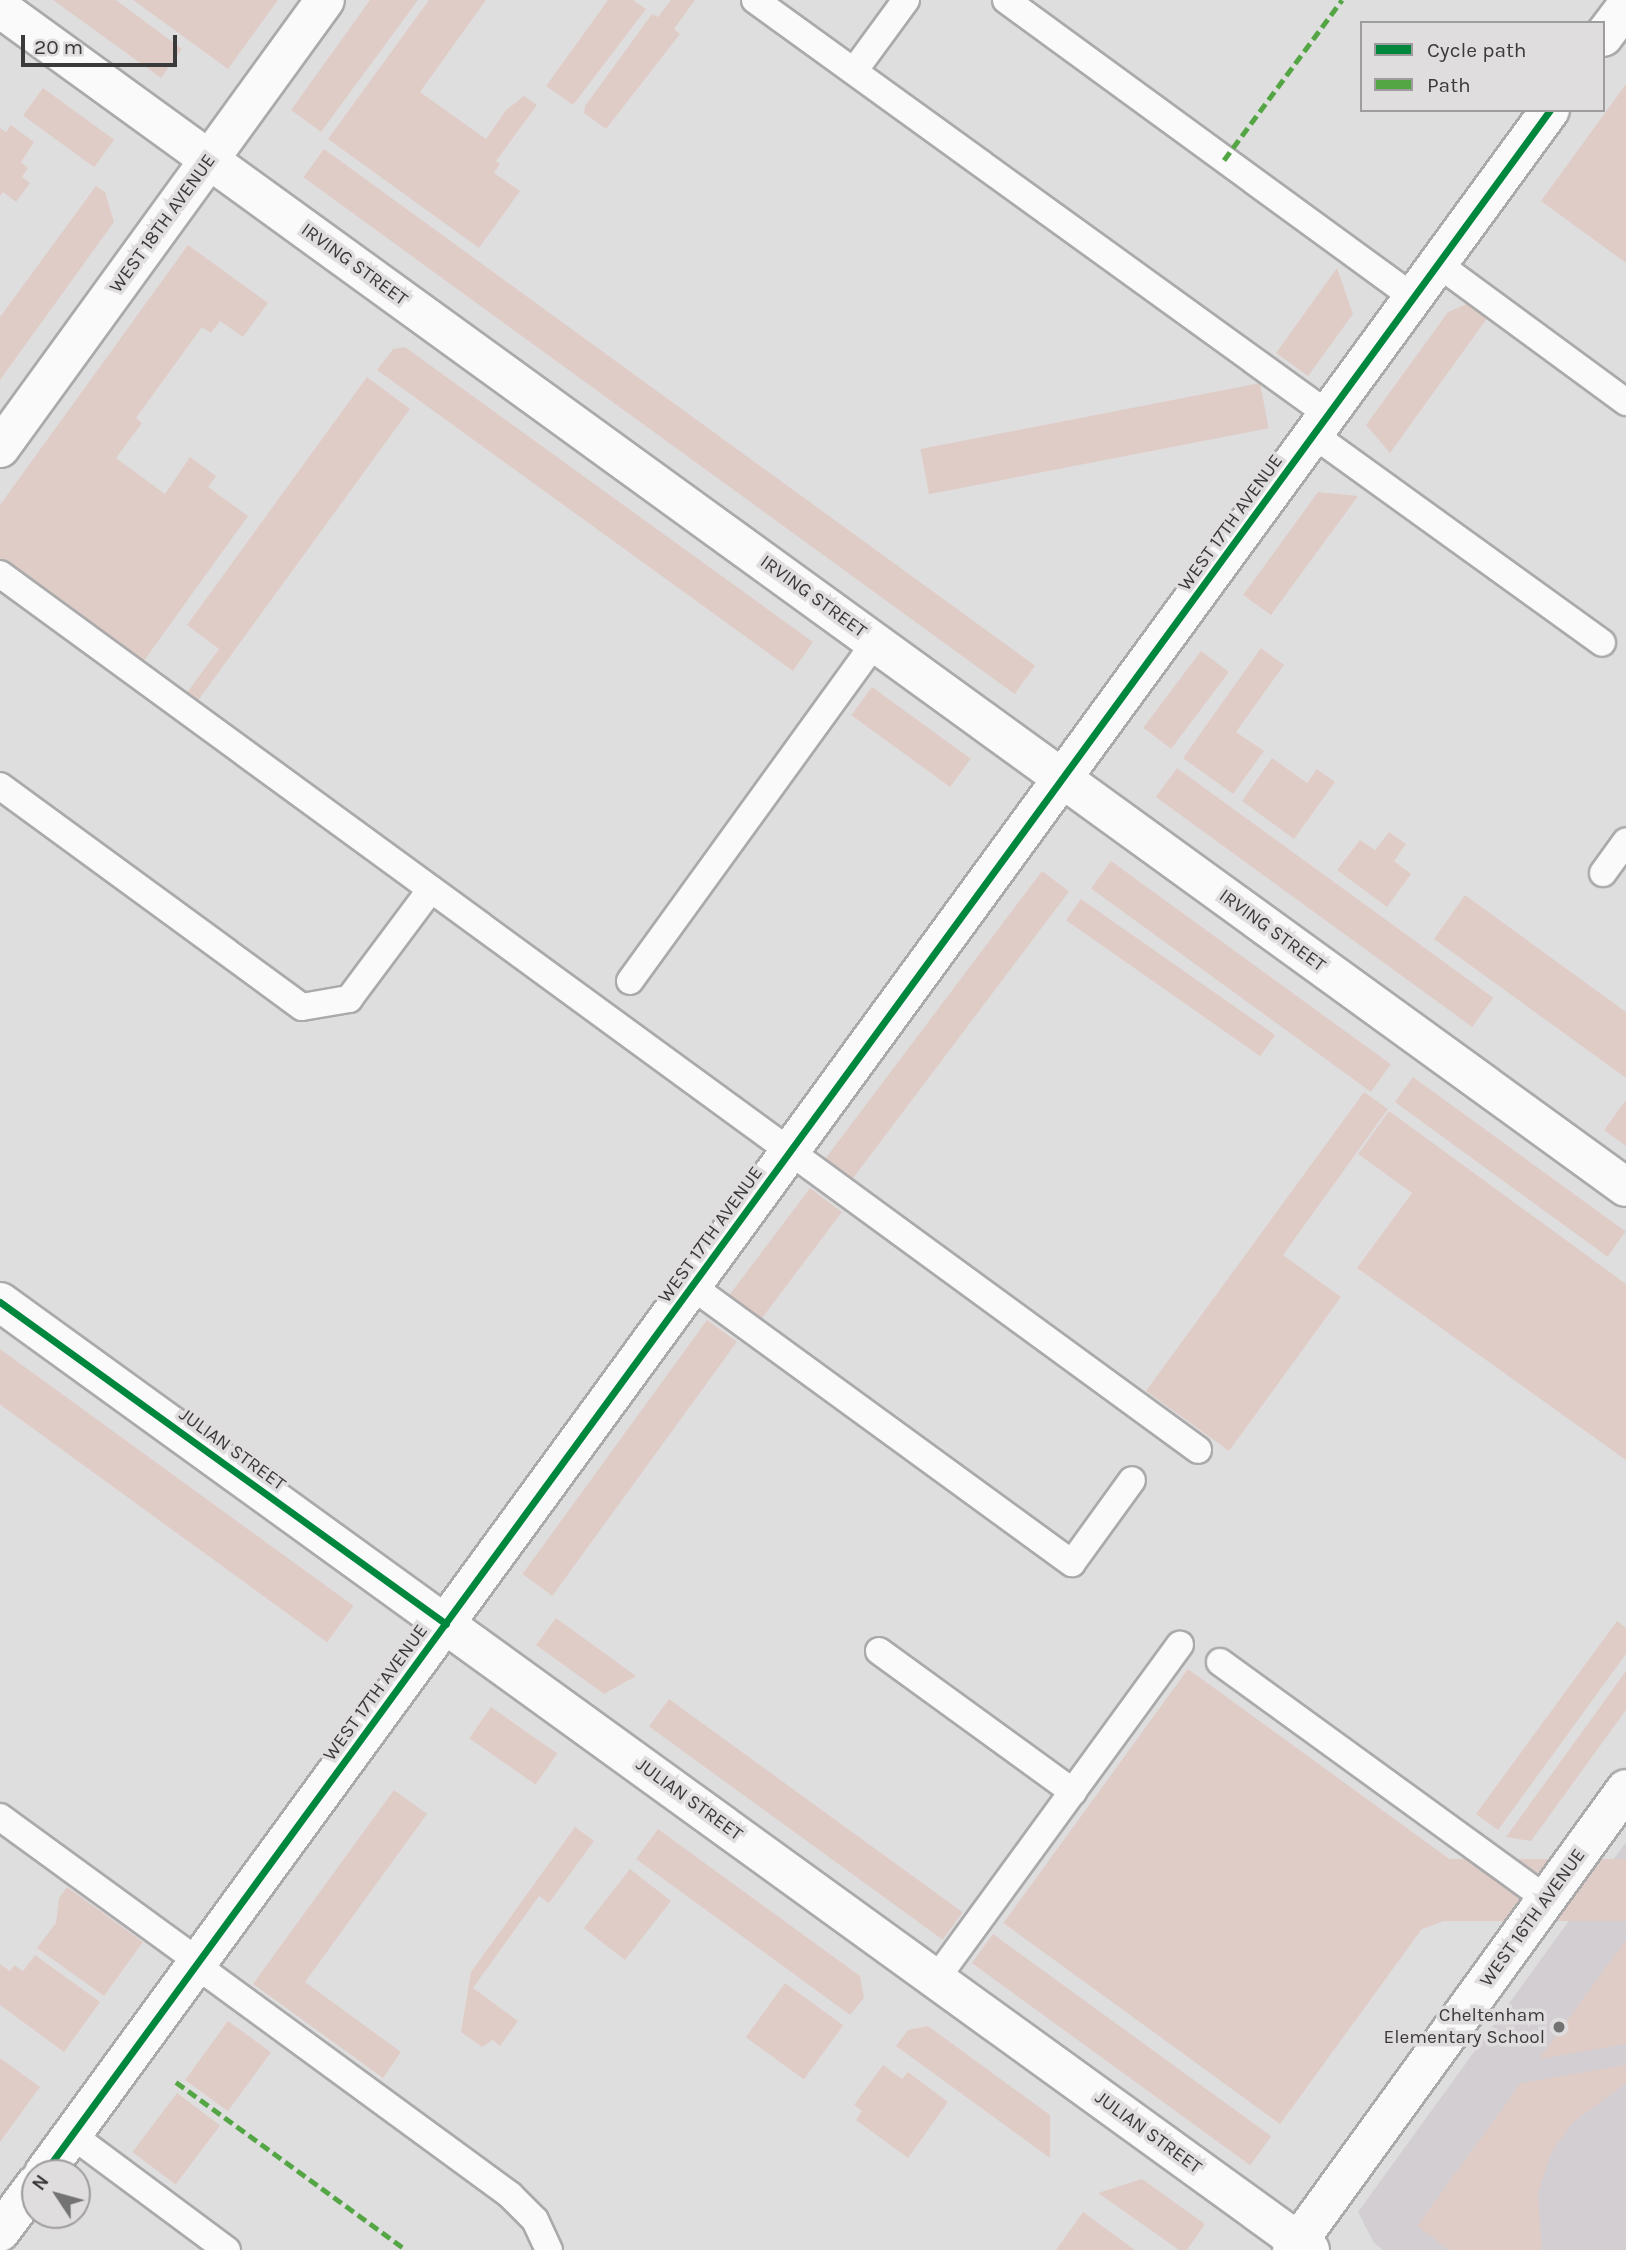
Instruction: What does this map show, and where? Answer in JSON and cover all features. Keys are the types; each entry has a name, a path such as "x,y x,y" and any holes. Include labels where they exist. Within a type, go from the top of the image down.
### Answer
{"street":[{"name":"WEST 18TH AVENUE","path":"0,447 325,0"},
{"path":"1605,34 1626,6"},
{"name":"IRVING STREET","path":"0,8 1626,1188"},
{"name":"WEST 17TH AVENUE","path":"54,2159 1064,780 1549,112"},
{"name":"JULIAN STREET","path":"0,1302 936,1979 1300,2247"},
{"name":"WEST 16TH AVENUE","path":"1300,2247 1626,1789"},
{"path":"0,2232 21,2204"}],"lane":[{"path":"755,0 1321,425 1602,643"},
{"path":"853,71 906,0"},
{"path":"1006,0 1414,298"},
{"path":"1438,264 1626,402"},
{"path":"0,575 1198,1450"},
{"path":"630,981 875,642"},
{"path":"0,786 302,1007 349,999 431,889"},
{"path":"1603,873 1626,841"},
{"path":"693,1287 1072,1563 1132,1480"},
{"path":"936,1979 1180,1645"},
{"path":"879,1651 1073,1792"},
{"path":"1220,1662 1546,1899"},
{"path":"0,1817 510,2195 535,2220 549,2250"},
{"path":"72,2135 227,2250"}],"shaded area":[{"path":"53,0 116,0 182,49 161,78"},
{"path":"133,0 278,0 228,69"},
{"path":"370,0 418,0 321,132 291,110"},
{"path":"429,0 486,0 420,92 486,139 506,110 524,96 537,105 496,161 500,164 494,173 520,191 479,248 328,139"},
{"path":"608,0 633,0 646,9 573,105 546,86"},
{"path":"671,0 695,0 674,29 680,34 606,129 584,113 585,106 652,14 658,17"},
{"path":"1626,84 1626,263 1541,201"},
{"path":"43,88 114,140 94,167 23,116"},
{"path":"11,125 34,142 21,162 28,168 22,177 30,183 16,202 3,192 0,196 0,128 6,132"},
{"path":"324,149 1035,666 1015,694 303,177"},
{"path":"96,186 105,192 114,222 0,380 0,317"},
{"path":"188,245 268,303 243,337 220,321 211,333 202,327 136,418 142,423 116,458 165,494 190,457 216,476 208,487 248,516 141,665 0,564 0,505"},
{"path":"1337,268 1353,314 1308,376 1276,353"},
{"path":"1469,303 1488,317 1390,453 1366,425 1448,312"},
{"path":"405,347 813,642 793,671 377,370 393,349"},
{"path":"367,377 410,409 197,702 186,694 219,649 187,625"},
{"path":"1260,383 1269,428 929,494 920,449"},
{"path":"1318,492 1358,496 1271,615 1243,595"},
{"path":"1261,648 1284,665 1236,732 1264,751 1233,794 1183,758"},
{"path":"1201,651 1229,672 1171,749 1143,728"},
{"path":"872,687 971,759 950,787 851,715"},
{"path":"1272,758 1307,783 1317,769 1335,782 1294,839 1242,801"},
{"path":"1177,768 1493,998 1472,1027 1156,797"},
{"path":"1389,832 1406,844 1394,861 1411,874 1387,907 1337,870 1360,840 1375,850"},
{"path":"1111,861 1391,1064 1371,1092 1091,889"},
{"path":"1042,871 1069,891 849,1184 822,1163"},
{"path":"1465,895 1626,1012 1626,1078 1434,939"},
{"path":"1081,899 1275,1035 1260,1056 1066,920"},
{"path":"1413,1077 1626,1232 1608,1257 1395,1102"},
{"path":"1364,1092 1388,1109 1283,1255 1341,1297 1229,1451 1146,1391"},
{"path":"1626,1102 1626,1146 1604,1130"},
{"path":"1389,1111 1626,1284 1626,1460 1357,1268 1412,1193 1358,1154"},
{"path":"810,1188 842,1212 761,1319 729,1295"},
{"path":"707,1320 737,1342 552,1596 522,1574"},
{"path":"0,1349 354,1606 327,1642 0,1405"},
{"path":"556,1618 636,1676 604,1694 536,1645"},
{"path":"1617,1621 1626,1628 1626,1654 1498,1830 1476,1814"},
{"path":"1188,1669 1465,1870 1280,2124 1003,1923"},
{"path":"1626,1671 1626,1710 1531,1841 1506,1837"},
{"path":"669,1699 963,1912 943,1940 649,1727"},
{"path":"491,1707 557,1753 536,1785 469,1738"},
{"path":"394,1790 427,1814 305,1982 401,2052 383,2078 253,1984"},
{"path":"575,1827 594,1841 549,1903 539,1896 473,1988 518,2021 500,2046 493,2040 482,2047 461,2032 471,1972"},
{"path":"658,1829 860,1976 864,1998 850,2015 636,1859"},
{"name":"Cheltenham Elementary School","path":"1626,1842 1626,2250 1383,2250 1374,2243 1358,2212"},
{"path":"1206,1859 1626,1859 1626,1921 1206,1921"},
{"path":"630,1869 671,1901 625,1960 584,1928"},
{"path":"1473,1883 1482,1906 1192,2018 1183,1994"},
{"path":"67,1887 143,1942 104,1996 37,1948 56,1923 59,1898"},
{"path":"993,1934 1271,2136 1250,2165 972,1963"},
{"path":"1626,1940 1626,2044 1539,2059"},
{"path":"35,1955 100,2002 64,2052 0,2005 0,1964 10,1971 14,1965 23,1971"},
{"path":"785,1983 843,2025 804,2080 746,2037"},
{"path":"228,2021 271,2052 228,2111 185,2080"},
{"path":"928,2026 1050,2115 1050,2158 896,2046 908,2030"},
{"path":"0,2058 40,2087 0,2142"},
{"path":"883,2065 902,2079 908,2072 948,2102 908,2158 856,2120 862,2111 854,2105"},
{"path":"1626,2065 1626,2083 1572,2123 1551,2153 1538,2193 1542,2250 1449,2250 1417,2226 1521,2083"},
{"path":"177,2093 220,2125 176,2185 132,2152"},
{"path":"1142,2179 1205,2224 1187,2250 1179,2250 1098,2193"},
{"path":"1083,2212 1135,2250 1056,2250"}],"marked path":[{"path":"1224,160 1342,0"},
{"path":"176,2082 406,2250"}],"cycle path":[{"path":"54,2159 1549,112"},
{"path":"0,1302 446,1624"}],"place":[{"name":"Cheltenham Elementary School","path":"1559,2027"}]}
